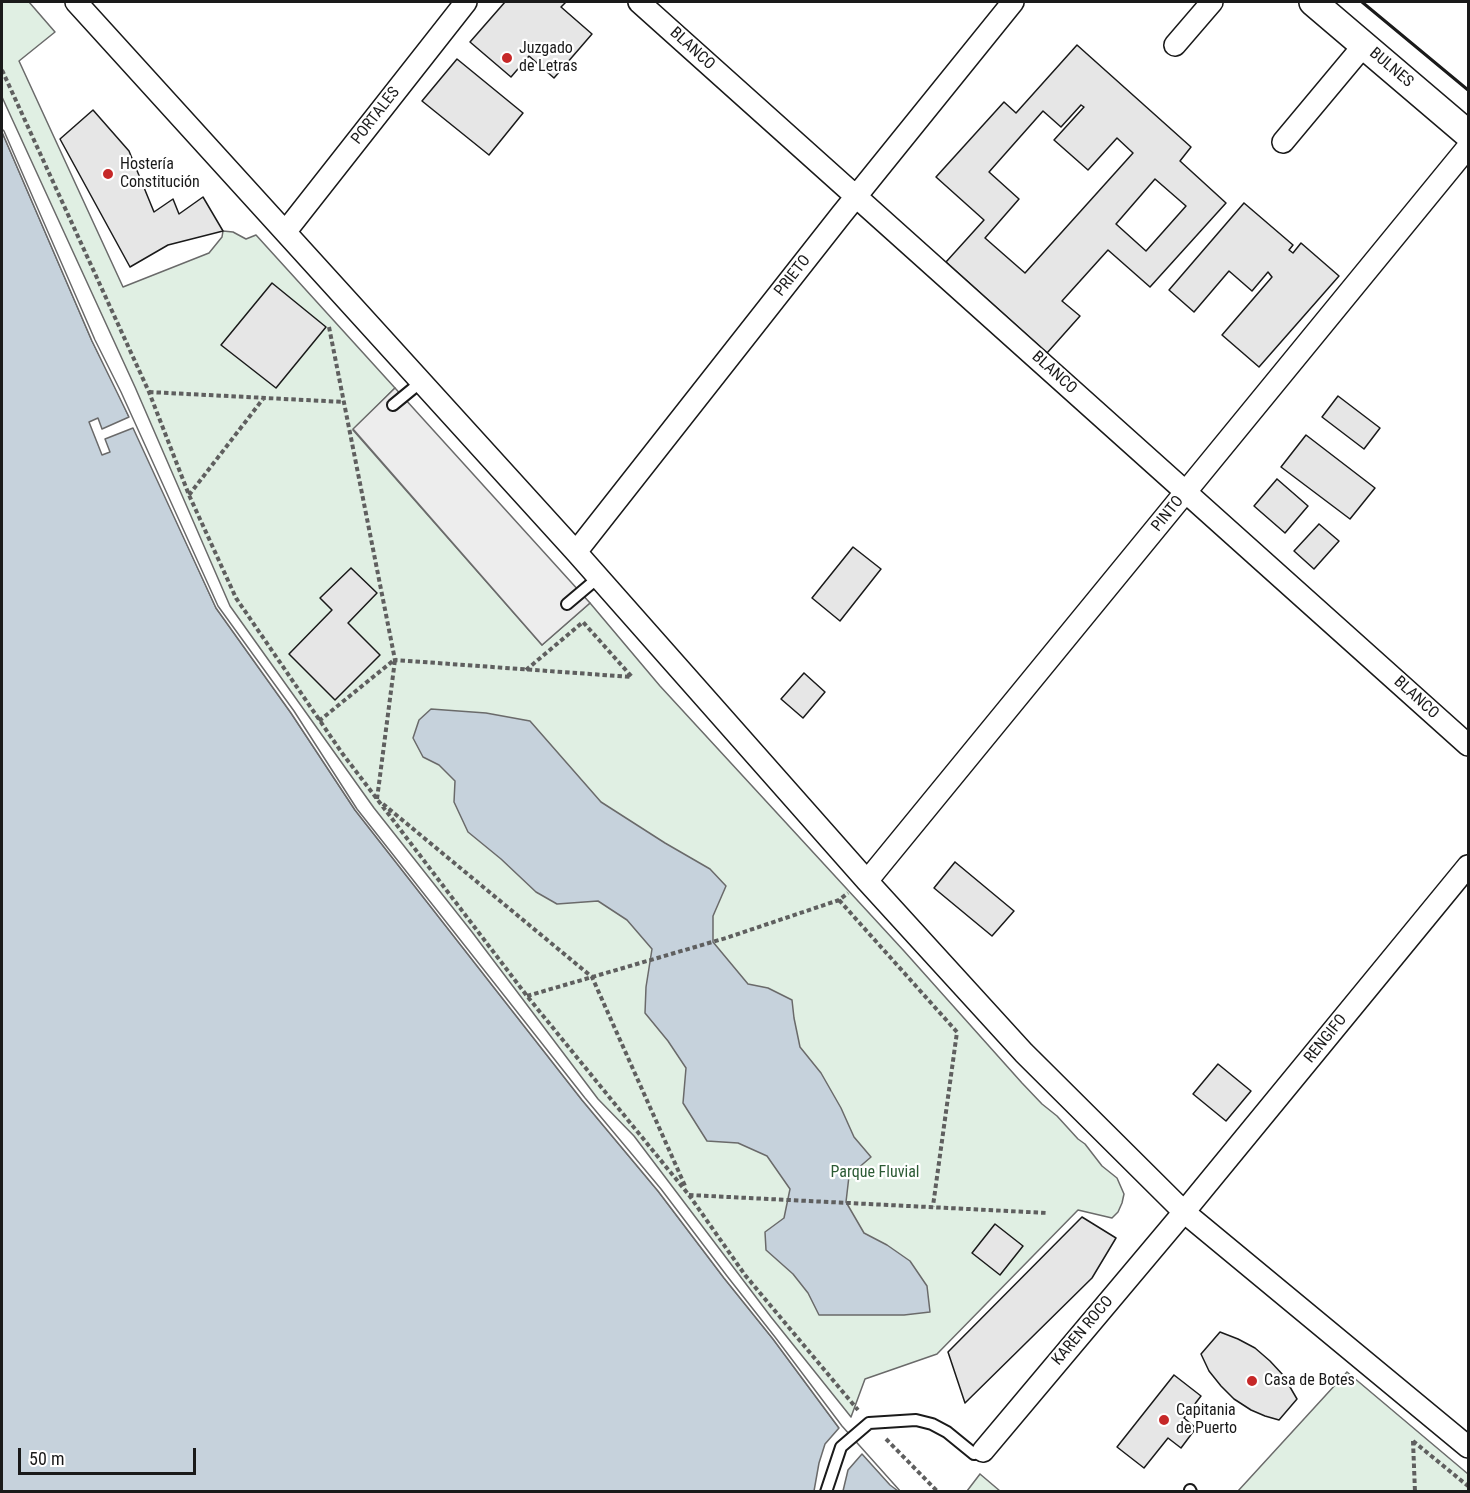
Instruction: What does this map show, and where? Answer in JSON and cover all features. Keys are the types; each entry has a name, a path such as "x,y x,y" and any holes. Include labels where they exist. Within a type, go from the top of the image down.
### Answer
{"street":[{"path":"76,2 599,577 867,880 1024,1053 1184,1212 1468,1447"},
{"name":"PORTALES","path":"286,231 466,2"},
{"name":"BLANCO","path":"639,2 1468,745"},
{"name":"PRIETO","path":"576,552 856,196 1013,2"},
{"path":"1175,45 1212,2"},
{"name":"BULNES","path":"1313,2 1468,134"},
{"path":"1283,142 1364,45"},
{"name":"PINTO","path":"867,880 1468,147"},
{"name":"RENGIFO","path":"1184,1212 1468,866"},
{"name":"KAREN ROCO","path":"983,1451 1184,1212"}],"lane":[{"path":"393,405 421,382"},
{"path":"567,604 599,577"},
{"path":"826,1491 841,1447 869,1423 916,1420 932,1424 947,1432 974,1454 983,1451"}],"path":[{"path":"2,70 149,392 189,495 236,598 319,721 377,800 527,996 689,1195 745,1275 869,1423 938,1491"},
{"path":"329,327 395,660 377,800"},
{"path":"149,392 344,402"},
{"path":"189,495 264,398"},
{"path":"319,721 395,660 526,670 632,677 583,622 526,670"},
{"path":"377,800 592,977 689,1195"},
{"path":"527,996 726,938 839,900 957,1032 933,1206"},
{"path":"689,1195 1048,1213"},
{"path":"1415,1491 1413,1441 1468,1486"}],"green space":[{"name":"Parque Fluvial","path":"2,2 29,2 55,32 19,61 123,287 209,253 222,237 223,231 233,232 246,239 256,235 395,388 353,430 542,645 590,603 660,686 1022,1083 1085,1144 1102,1166 1117,1178 1124,1194 1118,1212 1112,1218 1078,1210 937,1354 865,1379 851,1417 771,1317 634,1136 598,1099 472,932 374,808 230,606 135,387 2,97"},
{"path":"1347,1372 1468,1474 1468,1491 1238,1491"},
{"path":"980,1474 1000,1491 967,1491"}],"shaded area":[{"path":"2,132 92,341 216,608 291,713 355,810 582,1100 658,1191 839,1428 898,1491 2,1491"},
{"path":"395,388 590,603 542,645 353,429"},
{"path":"431,709 486,713 530,721 601,802 710,869 726,886 713,916 713,942 748,984 768,988 792,1000 800,1047 821,1073 854,1137 871,1157 849,1176 846,1202 864,1233 910,1261 927,1286 930,1312 904,1315 819,1315 808,1293 793,1274 766,1250 765,1232 784,1218 790,1189 767,1156 738,1143 707,1141 683,1103 686,1068 645,1013 646,987 652,949 627,920 598,901 557,904 536,892 468,832 454,802 455,781 439,765 423,757 413,738 419,720"}],"pier":[{"path":"2,129 95,340 218,606 294,711 357,809 585,1098 661,1189 842,1426 901,1492 890,1485 862,1454 848,1470 843,1491 814,1491 825,1444 839,1428 658,1191 582,1100 355,810 291,713 216,608 133,428 105,439 110,452 102,455 89,422 98,418 102,429 129,417 92,341"}],"building":[{"path":"505,2 566,2 561,7 592,34 554,78 529,56 511,77 470,42"},
{"path":"1077,45 1191,147 1180,161 1226,203 1150,287 1108,250 1062,301 1080,316 1047,353 946,262 984,220 936,177 1004,102 1016,113","holes":["1081,105 1084,107 1054,140 1088,170 1117,138 1133,153 1025,273 985,238 1019,199 989,172 1043,111 1061,127","1155,179 1186,206 1146,251 1116,224"]},
{"path":"457,59 523,113 489,155 422,101"},
{"name":"Hostería Constitución","path":"93,110 129,151 154,212 173,199 179,214 203,197 223,231 168,245 130,267 60,139"},
{"path":"1244,203 1293,245 1289,250 1293,253 1301,243 1339,276 1259,367 1222,335 1272,277 1268,272 1252,291 1229,271 1194,312 1169,290"},
{"path":"272,283 326,327 276,388 221,345"},
{"path":"1338,396 1380,428 1364,449 1322,417"},
{"path":"1306,435 1375,488 1350,519 1281,467"},
{"path":"1277,479 1308,506 1285,533 1254,506"},
{"path":"1319,524 1339,541 1314,569 1294,551"},
{"path":"853,547 881,569 840,621 812,598"},
{"path":"351,568 377,593 348,623 380,655 335,700 289,654 332,610 320,598"},
{"path":"804,673 825,692 803,718 781,699"},
{"path":"955,862 1014,911 992,936 934,888"},
{"path":"1218,1064 1251,1091 1226,1121 1193,1094"},
{"path":"1082,1217 1116,1238 1092,1278 965,1403 948,1352"},
{"path":"995,1224 1023,1246 1000,1275 972,1253"},
{"name":"Casa de Botes","path":"1220,1332 1255,1348 1283,1375 1297,1399 1279,1420 1251,1410 1234,1399 1209,1371 1201,1354"},
{"path":"1174,1375 1201,1396 1184,1418 1196,1428 1181,1448 1168,1438 1144,1468 1117,1447"}],"wall":[{"path":"1362,2 1468,90"}],"place":[{"name":"Juzgado de Letras","path":"507,58"},
{"name":"Hostería Constitución","path":"108,174"},
{"name":"Casa de Botes","path":"1252,1381"},
{"name":"Capitania de Puerto","path":"1164,1420"}]}
